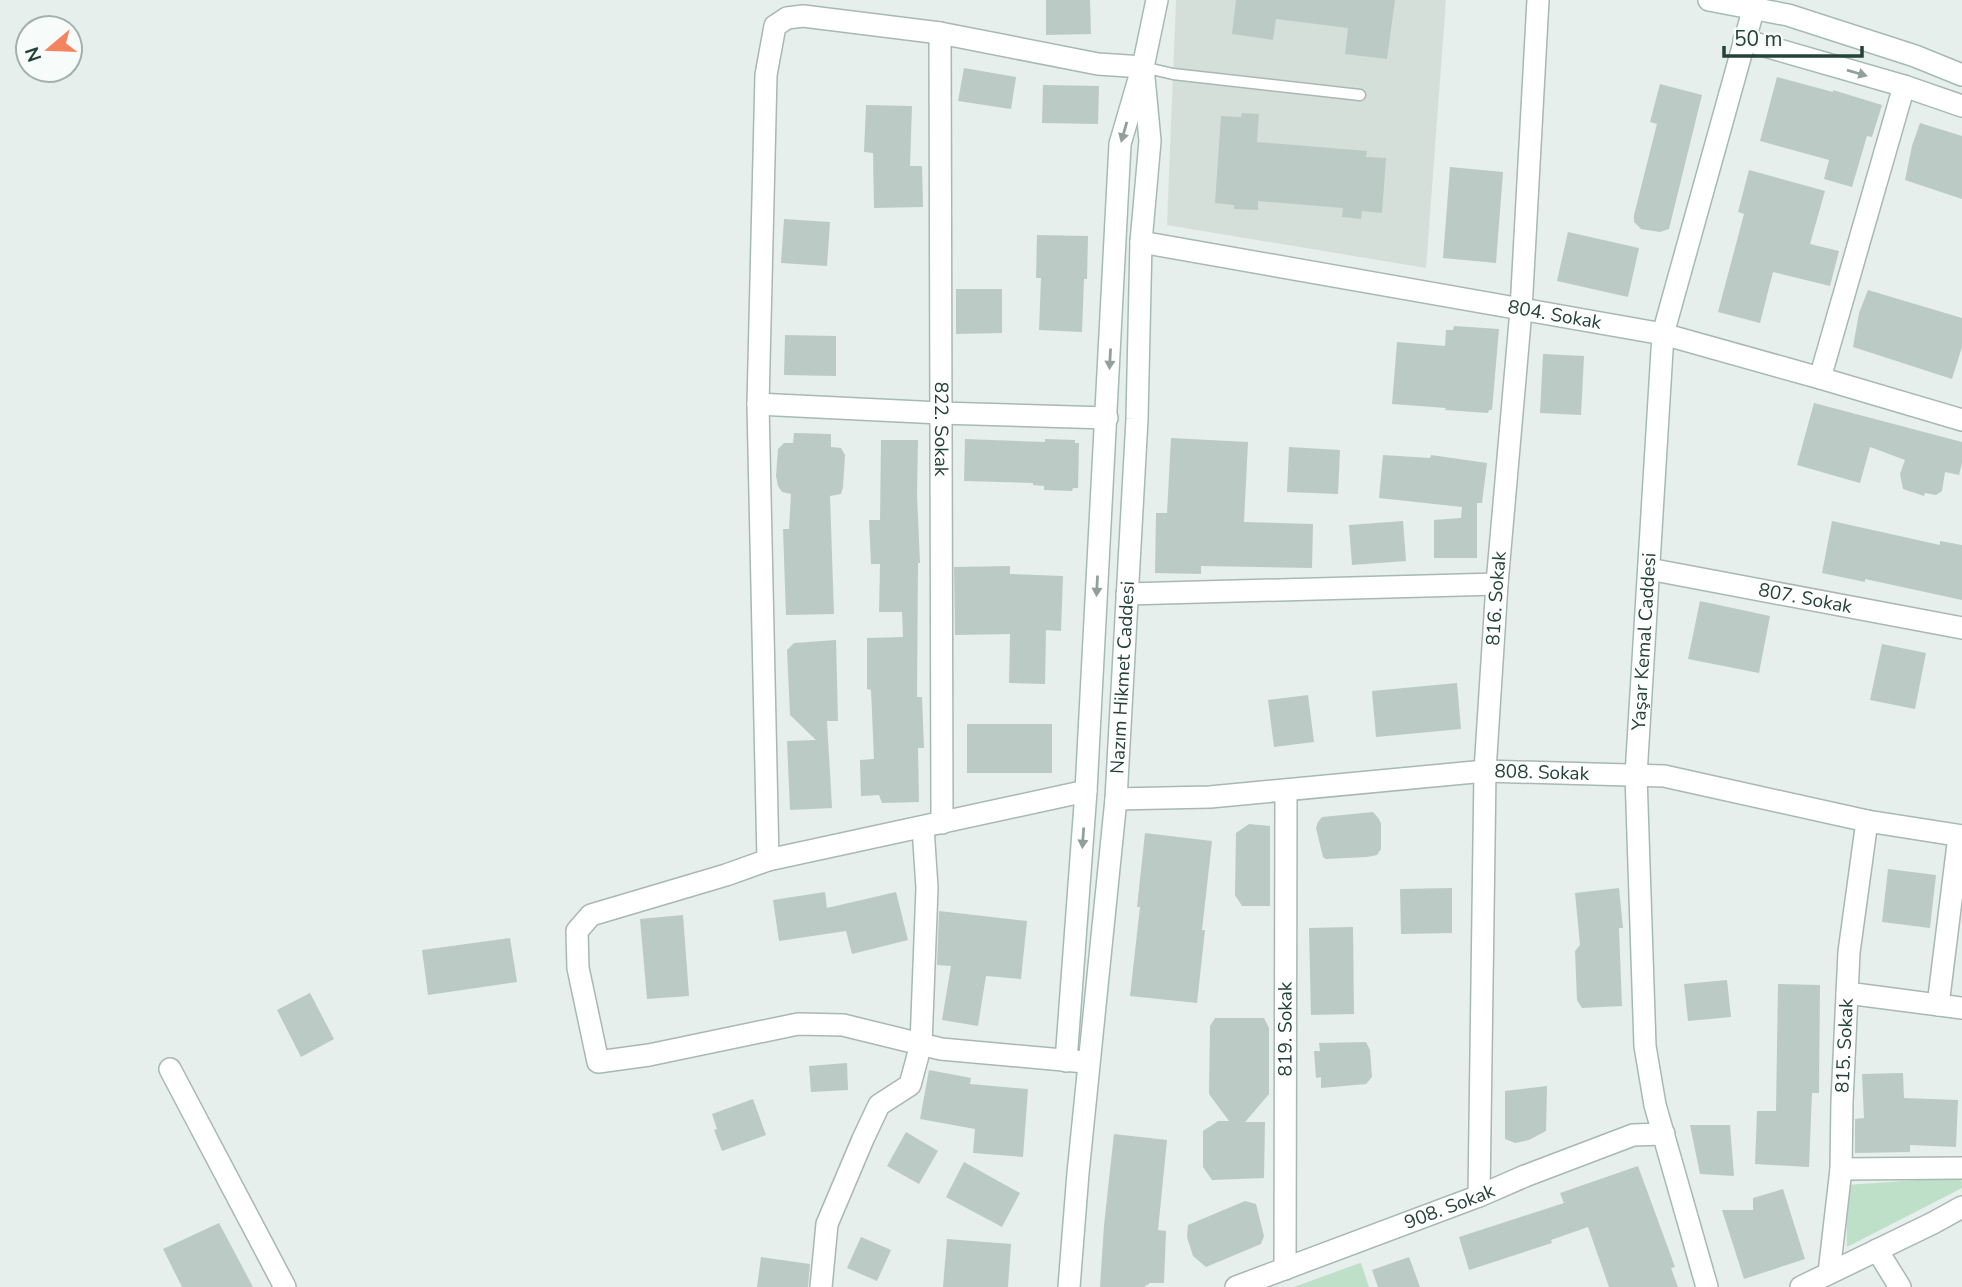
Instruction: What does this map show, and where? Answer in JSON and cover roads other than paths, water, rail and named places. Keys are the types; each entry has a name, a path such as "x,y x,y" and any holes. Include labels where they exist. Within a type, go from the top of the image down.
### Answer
{"street":[{"name":"Nazım Hikmet Caddesi","path":"1066,1061 1086,792 1120,144 1143,67 1157,0"},
{"name":"816. Sokak","path":"1479,1196 1485,771 1497,584 1521,310 1538,0"},
{"path":"1709,0 1755,5 1915,56 1962,75"},
{"name":"Yaşar Kemal Caddesi","path":"1707,1287 1655,1105 1645,1046 1636,775 1663,334 1755,5"},
{"path":"768,860 758,404 766,75 775,26 788,18 803,16 940,33 1098,64 1143,67"},
{"name":"822. Sokak","path":"821,1287 827,1224 878,1105 910,1085 921,1044 932,825 940,413 940,33"},
{"path":"1744,40 1904,86 1962,106"},
{"name":"Nazım Hikmet Caddesi","path":"1069,1287 1115,799 1137,419 1141,242 1150,141 1143,67"},
{"path":"1820,377 1904,86"},
{"name":"804. Sokak","path":"1141,242 1663,334 1820,377 1962,421"},
{"path":"758,404 1107,418"},
{"name":"807. Sokak","path":"1648,569 1962,628"},
{"path":"1127,594 1497,584"},
{"name":"808. Sokak","path":"1115,799 1210,797 1485,771 1664,776 1867,821 1960,836"},
{"name":"819. Sokak","path":"1285,1269 1286,791"},
{"path":"1086,792 768,860 591,915 577,931 578,968 597,1062 649,1055 798,1024 843,1026 941,1049 1090,1062"},
{"name":"815. Sokak","path":"1829,1273 1842,1169 1842,1101 1850,952 1867,821"},
{"path":"1938,1005 1960,836"},
{"path":"1847,993 1962,1008"},
{"path":"170,1069 285,1287"},
{"name":"908. Sokak","path":"1236,1287 1633,1135 1664,1134"},
{"path":"1842,1169 1962,1168"},
{"path":"1801,1287 1962,1207"},
{"path":"1877,1250 1900,1287"}],"lane":[{"path":"1143,67 1173,74 1360,95"}]}
